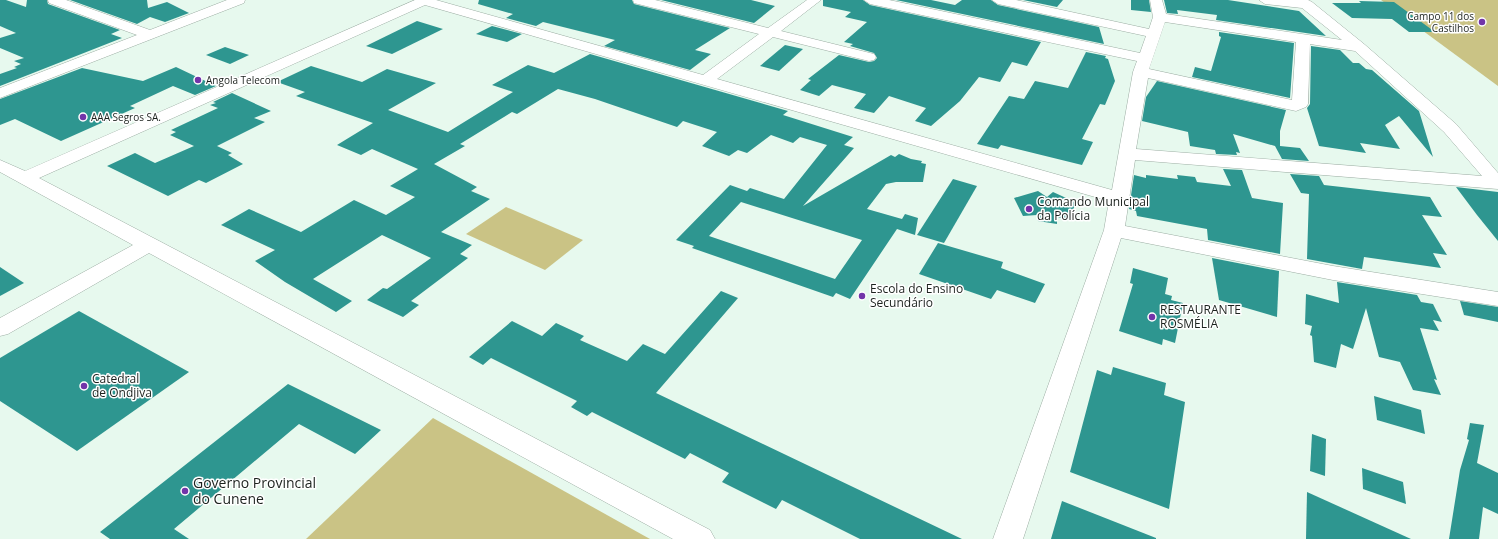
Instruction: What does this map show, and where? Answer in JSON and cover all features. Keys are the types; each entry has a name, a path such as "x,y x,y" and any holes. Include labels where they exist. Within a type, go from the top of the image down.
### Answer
{"street":[{"path":"54,0 151,35"},
{"path":"0,93 239,0"},
{"path":"25,178 424,0 1120,198"},
{"path":"639,0 869,57"},
{"path":"707,80 815,0"},
{"path":"870,0 1143,65 1296,106 1300,104 1303,39"},
{"path":"998,0 1154,34"},
{"path":"1008,539 1114,230 1143,65 1160,17 1156,0"},
{"path":"1265,0 1304,2 1359,47 1450,128 1497,183"},
{"path":"1160,17 1359,47"},
{"path":"1127,154 1497,183"},
{"path":"0,165 700,539"},
{"path":"1114,230 1333,273 1498,299"},
{"path":"0,328 150,244"}],"shaded area":[{"path":"1381,0 1498,0 1498,86"},
{"path":"506,207 583,240 545,270 466,234"},
{"path":"433,418 650,539 306,539"}],"building":[{"path":"0,0 6,0 26,7 27,0 47,0 48,4 120,30 111,34 122,38 0,86 0,74 17,68 14,67 21,64 14,61 24,58 0,48 0,38 16,33 0,26"},
{"path":"70,0 147,0 148,8 167,2 189,13 165,22 150,17 137,24"},
{"path":"479,0 632,0 634,4 730,28 695,50 711,54 690,70 604,46 615,40 543,22 536,26 506,18 513,14 478,4"},
{"path":"661,0 751,0 775,6 754,23"},
{"path":"823,0 863,0 870,5 1041,42 1027,66 1012,62 1000,82 979,77 960,101 931,126 915,121 926,108 889,96 874,113 854,108 866,94 832,85 819,96 800,90 811,80 808,79 839,55 869,62 874,61 877,58 874,53 850,46 853,44 844,42 867,22 845,17 851,12 823,6"},
{"path":"896,0 931,0 955,5 962,0 991,0 998,5 1099,27 1104,44"},
{"path":"1023,0 1063,0 1057,7"},
{"path":"1131,0 1149,0 1151,12 1131,10"},
{"path":"1164,0 1228,0 1299,11 1326,36 1216,20 1217,15 1177,10 1178,14 1167,13"},
{"path":"1359,1 1394,2 1435,32 1409,32 1392,19 1352,18 1332,3 1361,3"},
{"path":"417,21 443,29 392,54 366,46"},
{"path":"492,26 522,34 507,42 476,34"},
{"path":"1219,32 1294,43 1290,98 1192,77 1195,67 1211,71 1221,37 1219,36"},
{"path":"785,45 803,49 779,71 760,66"},
{"path":"1311,46 1340,50 1353,63 1359,63 1366,69 1372,70 1419,111 1433,157 1399,116 1385,125 1400,149 1360,143 1366,153 1319,146 1307,108 1310,104"},
{"path":"225,47 249,55 230,64 206,55"},
{"path":"1086,52 1106,56 1105,58 1108,59 1115,81 1105,105 1100,104 1082,139 1093,142 1082,165 1001,145 998,149 977,144 1009,96 1024,99 1035,81 1068,88"},
{"path":"590,54 788,111 783,115 853,137 844,145 854,148 803,206 891,155 895,157 899,154 911,159 922,161 921,163 926,164 923,182 896,182 886,184 867,209 902,219 905,214 918,218 915,235 897,229 850,299 836,293 833,297 692,248 694,246 676,240 730,185 747,191 750,188 784,199 827,145 800,137 793,143 771,135 747,153 738,150 729,156 702,146 717,132 683,121 677,127 595,99 558,89 517,114 512,112 460,144 465,146 434,164 477,187 471,191 490,199 441,232 472,245 460,254 468,258 411,301 419,305 403,317 367,300 383,288 387,289 431,258 382,235 313,279 352,301 336,312 285,282 255,261 275,250 221,225 249,209 301,232 354,200 386,215 415,197 390,186 418,169 372,149 361,155 337,145 373,123 296,96 305,92 277,82 311,66 362,82 387,69 436,83 388,110 448,132 513,92 492,85 528,65 554,73","holes":["741,202 862,240 835,279 709,236"]},
{"path":"176,67 216,86 195,95 173,86 130,106 135,108 61,141 15,119 0,125 0,99 82,68 143,81"},
{"path":"1157,81 1286,110 1280,131 1280,146 1300,148 1309,161 1282,159 1275,146 1233,134 1240,153 1236,152 1237,155 1216,154 1215,150 1190,146 1188,132 1142,121 1146,97"},
{"path":"232,93 271,111 254,118 265,122 217,146 232,153 228,155 243,164 206,183 199,180 168,196 107,166 135,153 155,163 194,146 170,135 176,132 171,130 218,108 210,105"},
{"path":"1223,169 1242,170 1252,198 1283,203 1280,254 1208,240 1207,229 1137,216 1136,211 1129,209 1134,175 1146,178 1146,175 1178,179 1177,175 1195,177 1197,182 1231,186"},
{"path":"1290,174 1319,176 1324,185 1430,197 1442,217 1422,215 1447,255 1433,253 1441,268 1364,257 1362,269 1307,259 1309,194 1301,193"},
{"path":"953,179 977,186 944,243 917,235"},
{"path":"1456,187 1498,192 1498,241 1477,215"},
{"name":"Comando Municipal da Polícia","path":"1038,191 1047,197 1053,192 1075,202 1072,221 1057,217 1057,224 1038,221 1037,215 1023,216 1014,198"},
{"path":"938,243 1003,262 1001,268 1045,284 1035,303 997,290 991,299 919,274"},
{"path":"1212,258 1279,271 1277,317 1219,300"},
{"path":"0,267 24,283 0,296"},
{"name":"RESTAURANTE ROSMÉLIA","path":"1133,268 1168,278 1165,294 1172,296 1171,300 1183,303 1175,343 1163,339 1162,345 1119,331 1133,284 1130,283"},
{"path":"1337,282 1417,295 1421,302 1433,304 1442,322 1433,320 1439,331 1420,328 1437,380 1434,379 1441,395 1413,390 1400,362 1379,357 1366,308 1353,349 1341,344 1336,368 1314,362 1312,336 1310,335 1312,326 1305,324 1306,294 1339,303"},
{"path":"721,291 738,298 656,393 962,539 860,539 782,500 776,509 722,482 729,473 690,453 685,459 592,412 587,416 571,407 577,401 491,358 483,365 469,357 512,321 542,336 556,323 584,336 580,340 627,361 643,344 665,354"},
{"path":"1460,301 1498,307 1498,322 1464,315"},
{"name":"Catedral de Ondjiva","path":"79,311 189,372 77,451 0,401 0,358"},
{"path":"1113,367 1166,383 1164,395 1185,402 1169,509 1070,472 1097,370 1111,375"},
{"name":"Governo Provincial do Cunene","path":"288,384 381,430 355,454 299,424 174,529 189,539 110,539 100,532"},
{"path":"1374,396 1421,410 1425,434 1377,420"},
{"path":"1470,423 1484,425 1477,463 1498,473 1498,514 1483,507 1479,539 1449,539 1460,470 1469,440 1467,439"},
{"path":"1312,434 1326,439 1325,476 1310,471"},
{"path":"1362,468 1403,482 1406,504 1363,489"},
{"path":"1307,492 1411,539 1306,539"},
{"path":"1062,501 1156,538 1156,539 1051,539"}],"place":[{"name":"Campo 11 dos Castilhos","path":"1482,22"},
{"name":"Angola Telecom","path":"198,80"},
{"name":"AAA Segros SA.","path":"83,117"},
{"name":"Comando Municipal da Polícia","path":"1029,209"},
{"name":"Escola do Ensino Secundário","path":"862,296"},
{"name":"RESTAURANTE ROSMÉLIA","path":"1152,317"},
{"name":"Catedral de Ondjiva","path":"84,386"},
{"name":"Governo Provincial do Cunene","path":"185,491"}]}
